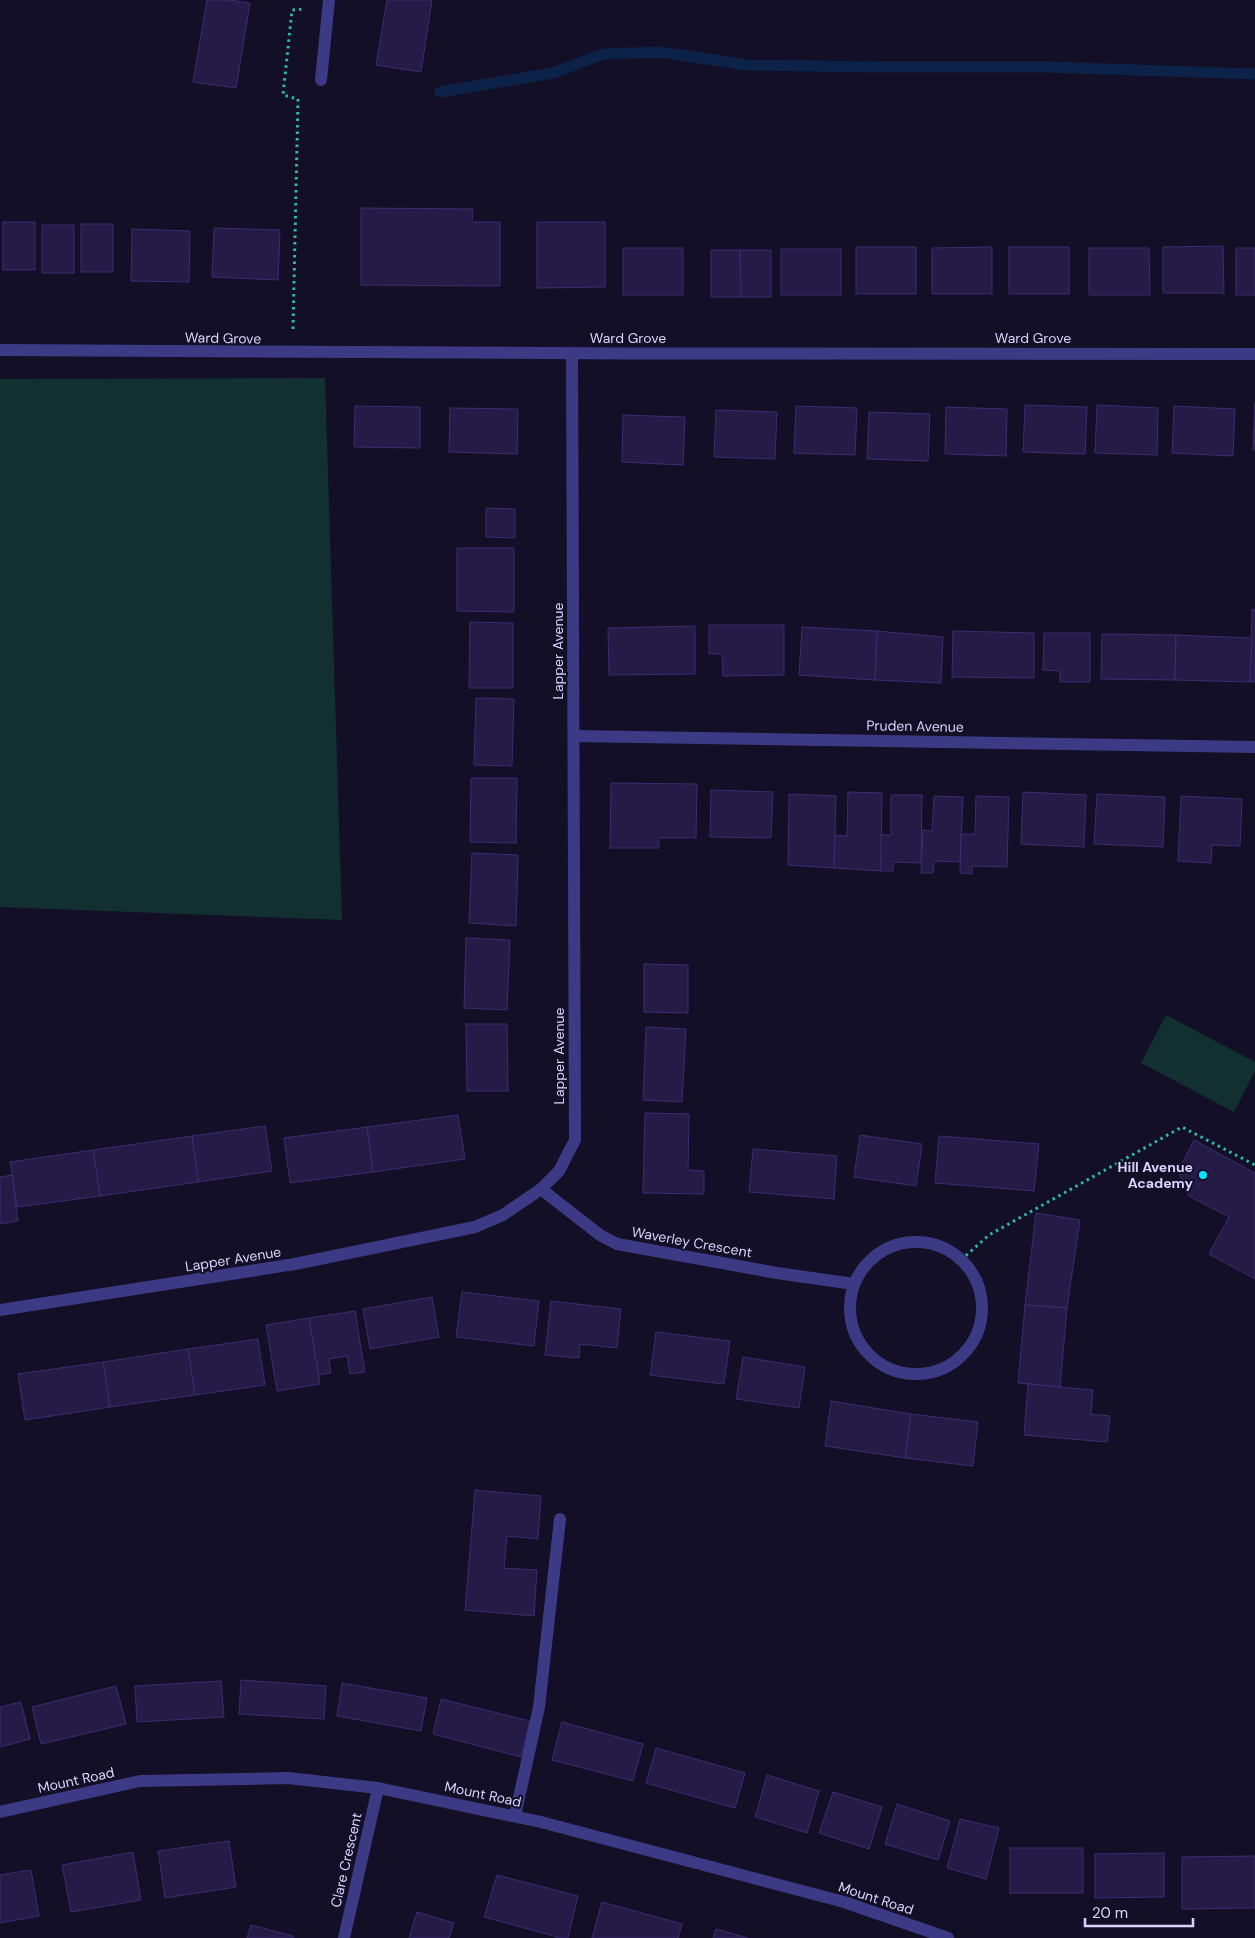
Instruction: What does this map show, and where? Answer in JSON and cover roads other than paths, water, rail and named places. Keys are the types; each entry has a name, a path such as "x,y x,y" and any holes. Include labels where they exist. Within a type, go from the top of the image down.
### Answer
{"street":[{"path":"321,80 328,3"},
{"name":"Ward Grove","path":"0,350 293,354 572,352 1255,354"},
{"name":"Lapper Avenue","path":"0,1310 295,1264 475,1227 503,1215 541,1189 559,1171 575,1140 572,352"},
{"name":"Pruden Avenue","path":"574,736 1255,747"},
{"name":"Waverley Crescent","path":"541,1189 600,1235 617,1244 777,1273 854,1284"},
{"path":"914,1242 940,1246 961,1260 977,1282 982,1307 978,1332 964,1354 943,1369 918,1374 892,1370 870,1356 855,1335 850,1310 854,1284 868,1262 889,1247 914,1242"},
{"path":"515,1816 538,1707 560,1519"},
{"name":"Mount Road","path":"0,1812 140,1781 288,1778 378,1788 541,1822 844,1902 948,1938"},
{"name":"Clare Crescent","path":"344,1938 378,1788"}],"waterway":[{"path":"440,92 553,73 603,54 661,52 746,65 1046,67 1255,74"}],"place":[{"name":"Hill Avenue Academy","path":"1203,1175"}]}
